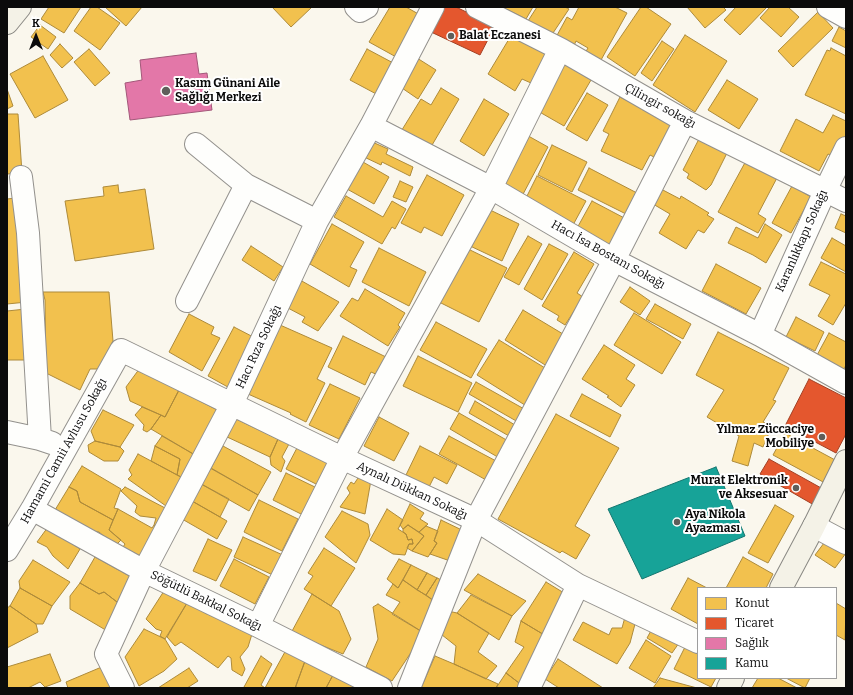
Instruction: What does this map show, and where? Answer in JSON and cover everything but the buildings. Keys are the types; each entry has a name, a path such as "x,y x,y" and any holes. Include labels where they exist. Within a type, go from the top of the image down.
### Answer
{"street":[{"path":"7,23 20,7"},
{"path":"356,7 360,11 366,7"},
{"name":"Hacı Rıza Sokağı","path":"123,688 106,654 144,571 232,404 317,221 371,126 434,7"},
{"name":"Çilingir sokağı","path":"477,7 560,49 685,121 846,201"},
{"path":"828,7 846,17"},
{"path":"258,626 342,458 491,188 560,49"},
{"path":"409,688 476,520 614,260 685,121"},
{"name":"Hacı İsa Bostanı Sokağı","path":"371,126 491,188 614,260 760,335 846,383"},
{"path":"196,144 246,185 317,221"},
{"name":"Karanlıkkapı Sokağı","path":"760,335 846,148"},
{"path":"21,177 28,233 40,439"},
{"path":"187,301 246,185"},
{"name":"Aynalı Dükkan Sokağı","path":"121,350 342,458 476,520 578,585 697,642"},
{"name":"Hamami Camii Avlusu Sokağı","path":"7,550 32,509 121,350"},
{"path":"7,432 40,439 66,449"},
{"path":"781,587 814,526 846,461"},
{"name":"Söğütlü Bakkal Sokağı","path":"32,509 144,571 381,688"},
{"path":"814,526 846,543"},
{"path":"529,688 578,585"},
{"path":"728,688 732,679"}],"place":[{"name":"Balat Eczanesi","path":"451,36"},
{"name":"Kasım Günani Aile Sağlığı Merkezi","path":"166,91"},
{"name":"Yılmaz Züccaciye Mobiliye","path":"822,437"},
{"name":"Murat Elektronik ve Aksesuar","path":"796,488"},
{"name":"Aya Nikola Ayazması","path":"677,522"}]}
